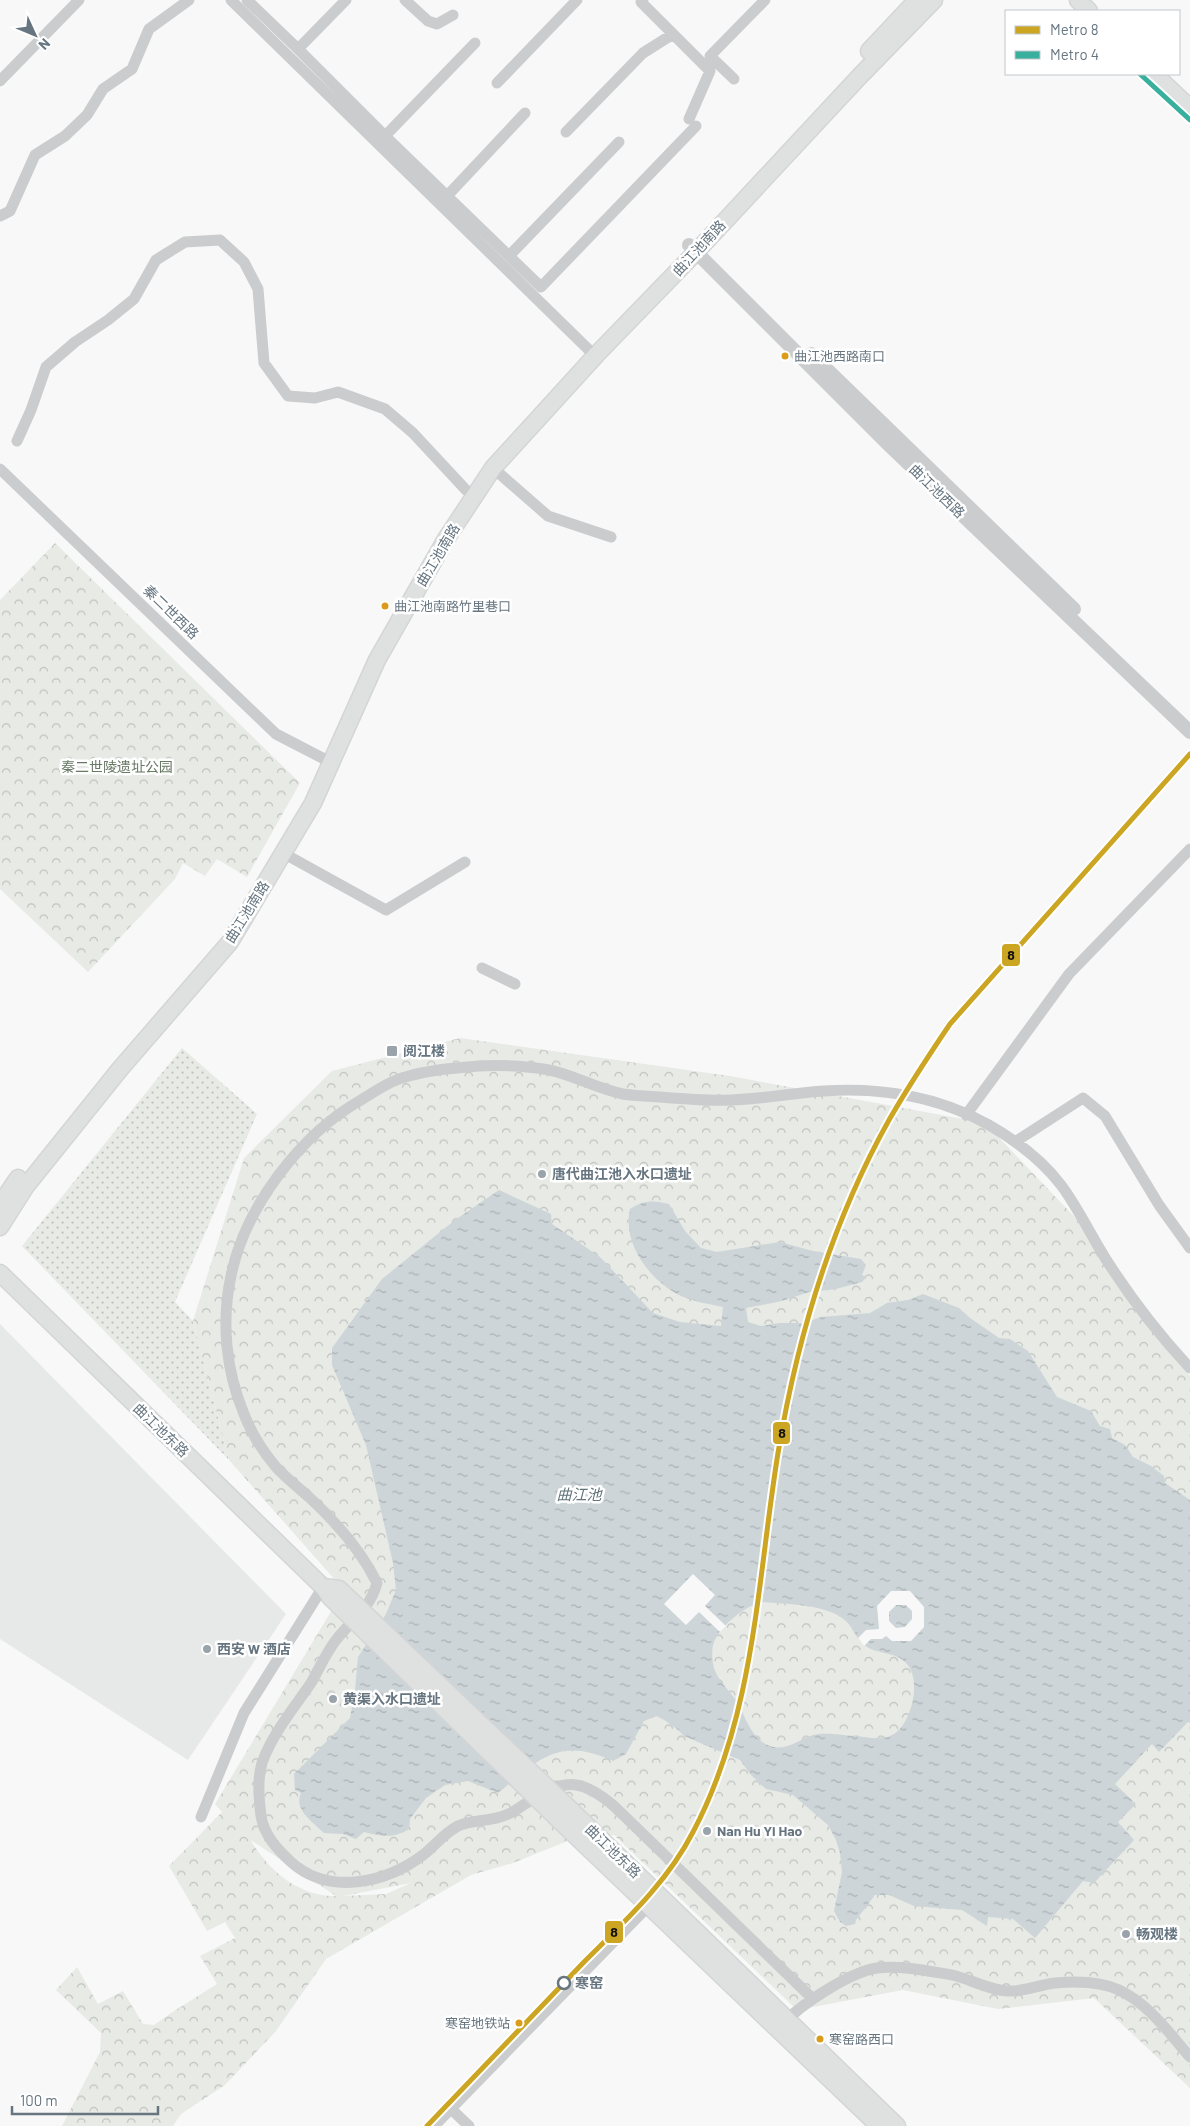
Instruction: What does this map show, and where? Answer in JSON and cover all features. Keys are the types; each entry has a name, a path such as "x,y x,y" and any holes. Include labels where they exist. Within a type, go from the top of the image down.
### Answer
{"main road":[{"name":"曲江池南路","path":"0,1205 17,1180 112,1062 221,936 326,760 377,660 446,539 493,468 917,0"},
{"name":"曲江池南路","path":"0,1227 26,1186 120,1069 230,942 313,803 326,760 368,656 437,534 485,461 588,349 695,245 934,0"},
{"path":"1078,0 1088,10"},
{"path":"1092,0 1103,10"},
{"path":"1155,75 1190,108"},
{"path":"1169,75 1190,96"},
{"name":"曲江池东路","path":"0,1273 326,1592 783,2024 898,2126"},
{"name":"曲江池东路","path":"783,2024 879,2126"}],"street":[{"path":"0,82 79,0"},
{"path":"0,216 10,211 35,155 64,136 87,115 103,89 132,69 149,30 188,0"},
{"path":"231,0 588,349"},
{"path":"247,0 384,136 541,287 693,122 710,71 641,2 643,0"},
{"path":"298,49 346,0"},
{"path":"406,0 428,22 437,24 453,15"},
{"path":"497,83 577,0"},
{"path":"734,79 710,56 765,0"},
{"path":"566,132 643,53 674,34"},
{"path":"384,136 475,43"},
{"path":"447,196 525,113"},
{"path":"509,256 619,142"},
{"path":"17,441 31,410 46,367 74,342 108,320 134,299 156,260 185,242 220,240 244,262 258,289 264,363 288,396 315,398 338,392 385,409 413,434 466,490"},
{"name":"曲江池西路","path":"695,245 891,447 1190,728"},
{"path":"493,468 548,516 611,536"},
{"name":"秦二世西路","path":"0,469 276,734 326,760"},
{"path":"966,1115 1069,974 1190,849"},
{"path":"283,854 386,910 465,862"},
{"path":"482,968 515,984"},
{"path":"813,1999 615,1807 594,1790 577,1783 553,1787 505,1816 460,1825 451,1830 422,1855 394,1872 370,1880 338,1882 316,1878 295,1865 273,1843 262,1823 258,1792 262,1763 274,1738 320,1669 335,1641 372,1599 377,1583 367,1562 348,1537 322,1509 276,1467 245,1417 234,1389 228,1359 226,1326 230,1276 244,1234 265,1195 285,1165 311,1136 348,1107 398,1078 422,1073 481,1066 549,1070 621,1094 697,1100 734,1100 826,1090 901,1093 936,1102 985,1123 1015,1142 1036,1159 1059,1182 1119,1280 1140,1309 1190,1368"},
{"path":"1015,1142 1083,1098 1105,1116 1160,1205 1190,1248"},
{"path":"201,1816 244,1713 326,1592"},
{"path":"432,2126 653,1900"},
{"path":"783,2024 813,1999 858,1974 874,1968 894,1967 952,1975 1004,1991 1023,1991 1054,1983 1094,1983 1118,1989 1143,2004 1190,2057"},
{"path":"450,2108 469,2126"}],"shaded area":[{"path":"0,1324 286,1614 188,1760 0,1639"}],"green space":[{"name":"秦二世陵遗址公园","path":"55,543 300,783 247,877 217,859 205,876 183,863 175,879 88,972 0,889 0,600"},
{"path":"460,1038 730,1076 985,1123 1090,1233 1190,1376 1190,2088 1094,1998 998,2009 903,1990 797,2010 614,1835 570,1840 513,1863 471,1875 326,1959 276,2031 225,2085 181,2114 173,2126 62,2126 100,2052 101,2033 56,1990 77,1967 98,2004 123,1991 143,2024 154,2025 217,1984 200,1956 235,1938 225,1922 207,1931 169,1866 222,1812 215,1804 344,1590 229,1460 193,1321 244,1158 332,1071","holes":["252,1841 336,1896 310,1892 287,1880 276,1872","411,1883 386,1894 343,1896"]},
{"path":"182,1048 257,1114 175,1302 193,1321 229,1460 22,1246"}],"water":[{"name":"曲江池","path":"499,1190 551,1214 552,1224 600,1257 653,1313 680,1322 721,1326 723,1307 681,1296 659,1281 649,1271 634,1248 630,1235 630,1209 649,1202 669,1204 685,1231 701,1248 717,1252 780,1242 813,1251 861,1259 866,1265 862,1275 866,1277 862,1282 836,1289 809,1292 782,1301 746,1308 748,1322 761,1326 780,1323 804,1323 821,1317 870,1313 887,1303 908,1300 923,1294 959,1308 999,1338 1010,1339 1028,1351 1057,1397 1091,1411 1100,1426 1110,1429 1112,1438 1125,1445 1133,1457 1151,1466 1164,1476 1165,1483 1190,1500 1190,1723 1188,1722 1159,1752 1152,1744 1115,1784 1136,1804 1118,1822 1134,1840 1094,1883 1083,1881 1035,1938 1013,1919 988,1917 987,1926 962,1910 914,1906 889,1895 875,1895 855,1924 846,1926 840,1922 834,1911 842,1872 840,1853 828,1825 793,1795 766,1789 751,1775 740,1760 684,1736 657,1716 644,1721 626,1754 613,1761 594,1754 564,1751 538,1761 498,1793 468,1781 445,1785 426,1798 410,1819 409,1829 398,1834 381,1835 364,1832 356,1839 343,1834 324,1833 306,1816 300,1805 301,1793 295,1790 294,1774 350,1718 358,1657 386,1614 396,1590 393,1563 366,1445 332,1365 332,1348 382,1279 455,1220","holes":["762,1602 794,1604 829,1611 846,1621 861,1642 867,1647 897,1656 905,1662 910,1669 914,1689 910,1711 899,1730 888,1737 879,1738 818,1734 781,1747 770,1746 759,1739 750,1728 737,1702 717,1675 713,1665 712,1648 717,1636 734,1617 749,1607"]}],"pier":[{"path":"693,1574 715,1595 705,1606 726,1626 720,1632 699,1612 686,1625 664,1604"},
{"path":"891,1591 910,1591 924,1607 924,1627 911,1641 892,1641 886,1636 882,1639 871,1639 864,1646 858,1638 866,1630 879,1629 877,1606","holes":["896,1605 906,1605 912,1611 912,1619 905,1627 896,1628 889,1621 889,1612"]}],"metro line":[{"name":"4","path":"1141,75 1190,120"},
{"name":"8","path":"427,2126 644,1901 671,1868 693,1832 714,1787 742,1695 751,1647 778,1453 795,1367 819,1282 850,1199 889,1120 950,1024 1190,754"}],"place":[{"name":"曲江池西路南口","path":"785,356"},
{"name":"曲江池南路竹里巷口","path":"385,606"},
{"name":"阅江楼","path":"392,1051"},
{"name":"唐代曲江池入水口遗址","path":"542,1174"},
{"name":"西安 W 酒店","path":"207,1649"},
{"name":"黄渠入水口遗址","path":"333,1699"},
{"name":"Nan Hu Yi Hao","path":"707,1831"},
{"name":"畅观楼","path":"1126,1934"},
{"name":"寒窑","path":"564,1983"},
{"name":"寒窑地铁站","path":"519,2023"},
{"name":"寒窑路西口","path":"820,2039"}]}
